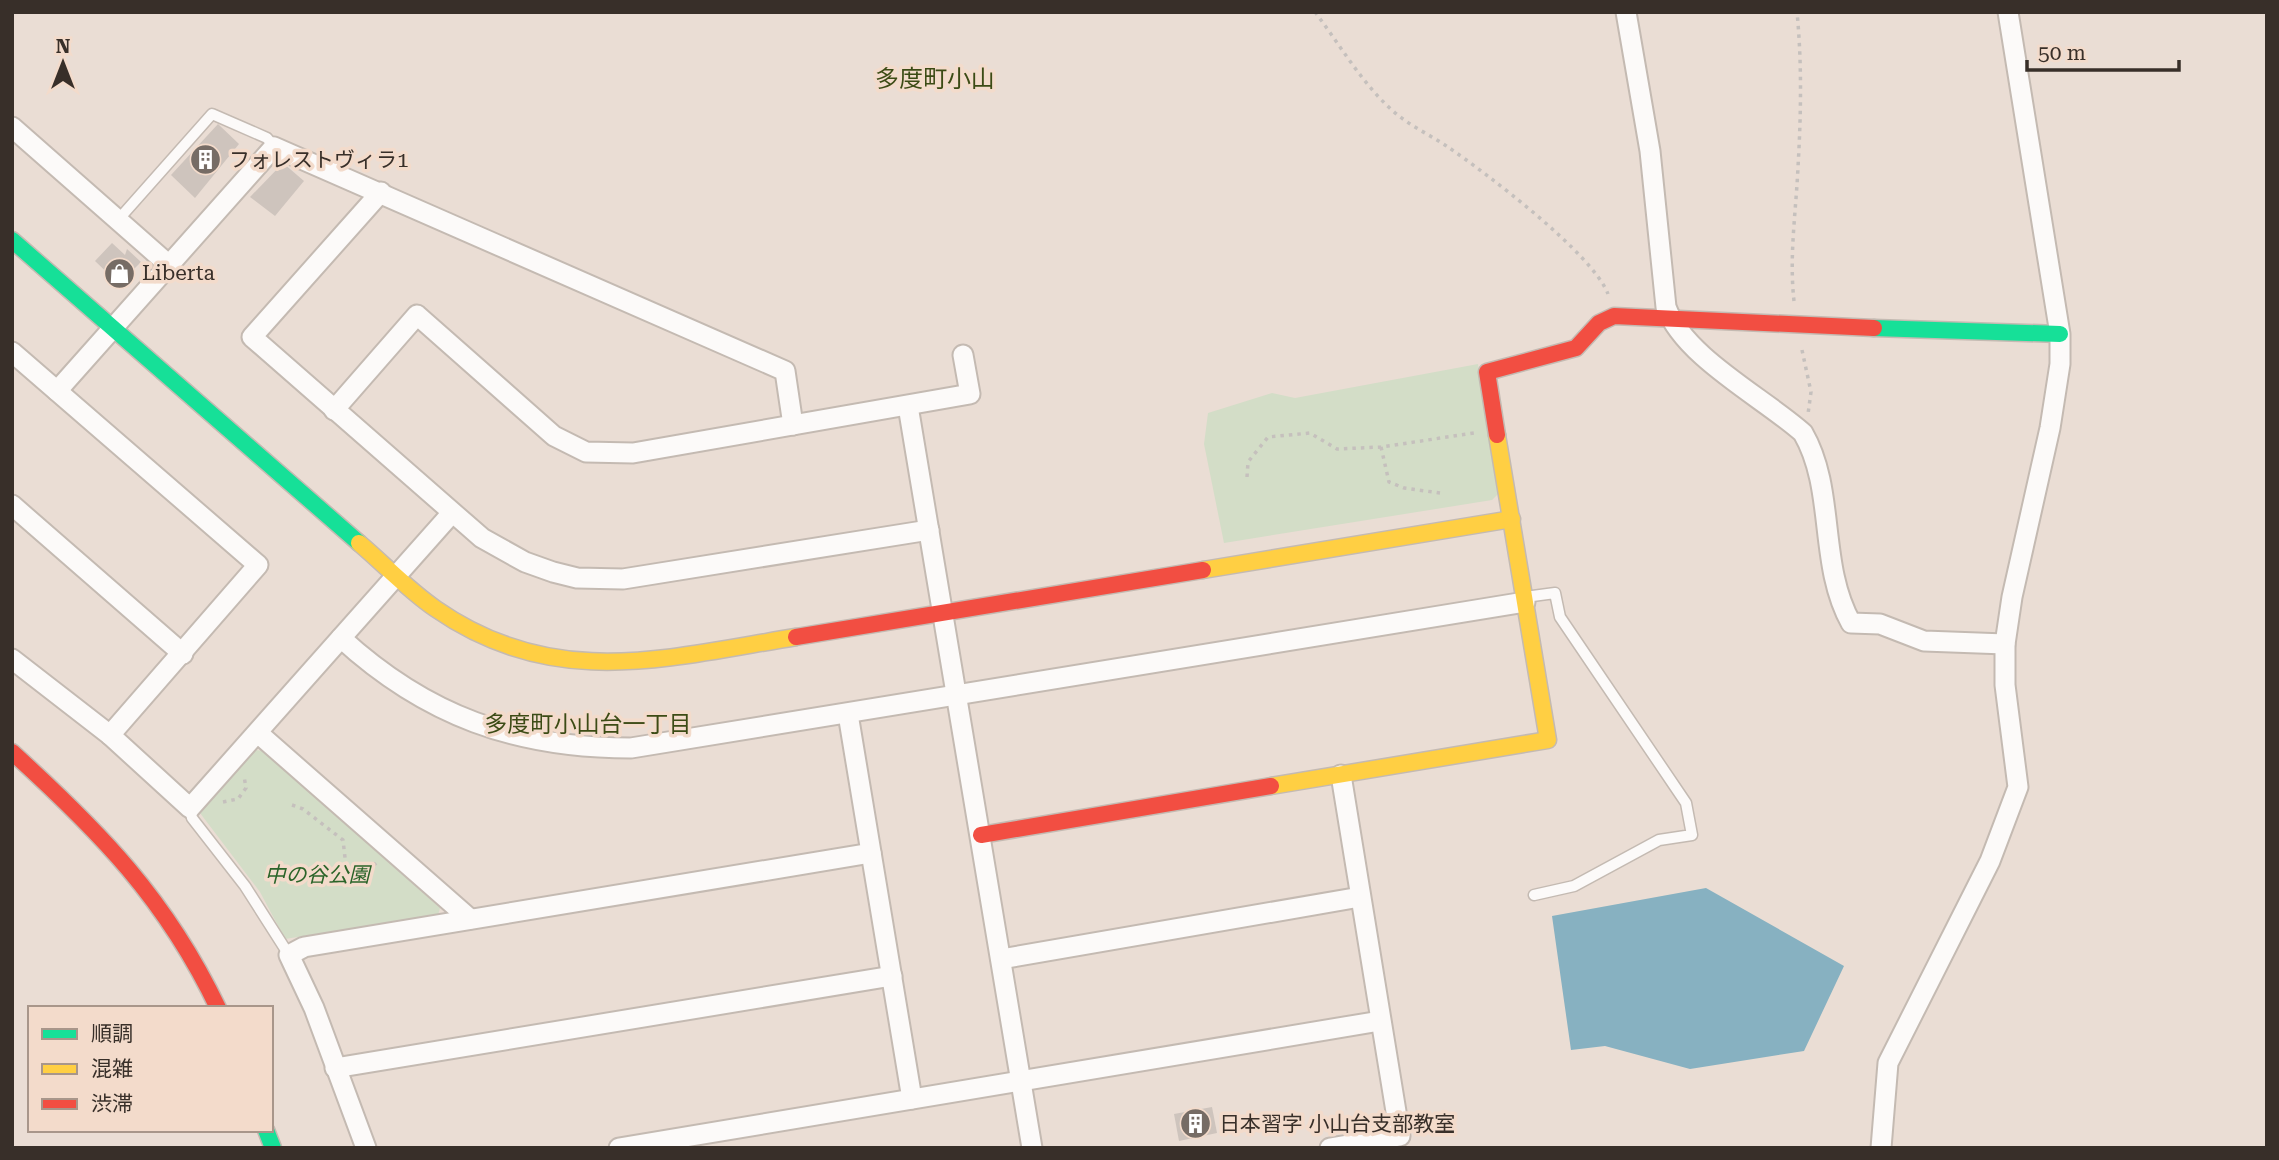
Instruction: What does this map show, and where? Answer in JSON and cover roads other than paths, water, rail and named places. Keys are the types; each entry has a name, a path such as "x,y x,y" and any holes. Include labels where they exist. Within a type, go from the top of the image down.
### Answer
{"street":[{"path":"1626,12 1650,151 1666,307 1671,321 1702,354 1803,433 1811,448 1825,510 1832,574 1841,605 1851,623 1880,624 1924,641 2005,644"},
{"path":"1881,1148 1888,1063 1990,860 2018,787 2005,685 2005,644 2011,597 2050,428 2060,364 2060,334 2008,12"},
{"path":"12,127 169,265"},
{"path":"57,391 274,147 786,371 793,425"},
{"path":"381,192 252,337 451,514 482,538 525,562 565,575 600,580 648,576 929,530"},
{"path":"12,240 434,608 482,636 545,658 595,664 638,663 1512,519"},
{"path":"334,410 417,315 554,436 586,452 617,455 970,394 963,355"},
{"path":"981,835 1548,740 1487,372 1576,348 1584,343 1590,331 1602,320 1613,315 1671,321 2060,334"},
{"path":"12,352 258,565 110,735"},
{"path":"908,406 1032,1148"},
{"path":"12,505 183,654"},
{"path":"12,659 110,735 190,808 259,734 451,514"},
{"path":"341,638 394,683 440,709 496,731 556,744 631,748 848,714 1525,599"},
{"path":"848,714 912,1099"},
{"path":"259,734 470,919"},
{"path":"12,752 120,852 186,943 217,1006"},
{"path":"1330,1148 1400,1136 1341,775"},
{"path":"366,1148 314,1008 289,956 304,947 871,853"},
{"path":"1000,959 1360,897"},
{"path":"335,1068 892,976"},
{"path":"619,1148 701,1141 912,1099 1380,1021"}],"lane":[{"path":"118,220 212,114 267,138 274,147"},
{"path":"1525,599 1555,593 1560,617 1686,803 1692,835 1659,841 1574,886 1534,895"},
{"path":"190,808 192,818 245,886 289,956"}],"water":[{"path":"1706,888 1844,966 1804,1051 1690,1069 1605,1046 1571,1050 1552,916"}],"place":[{"name":"フォレストヴィラ1","path":"206,160"},
{"name":"Liberta","path":"119,273"},
{"name":"日本習字 小山台支部教室","path":"1196,1124"}],"district":[{"name":"多度町小山","path":"935,79"},
{"name":"多度町小山台一丁目","path":"588,724"}],"park label":[{"name":"中の谷公園","path":"317,875"}]}
